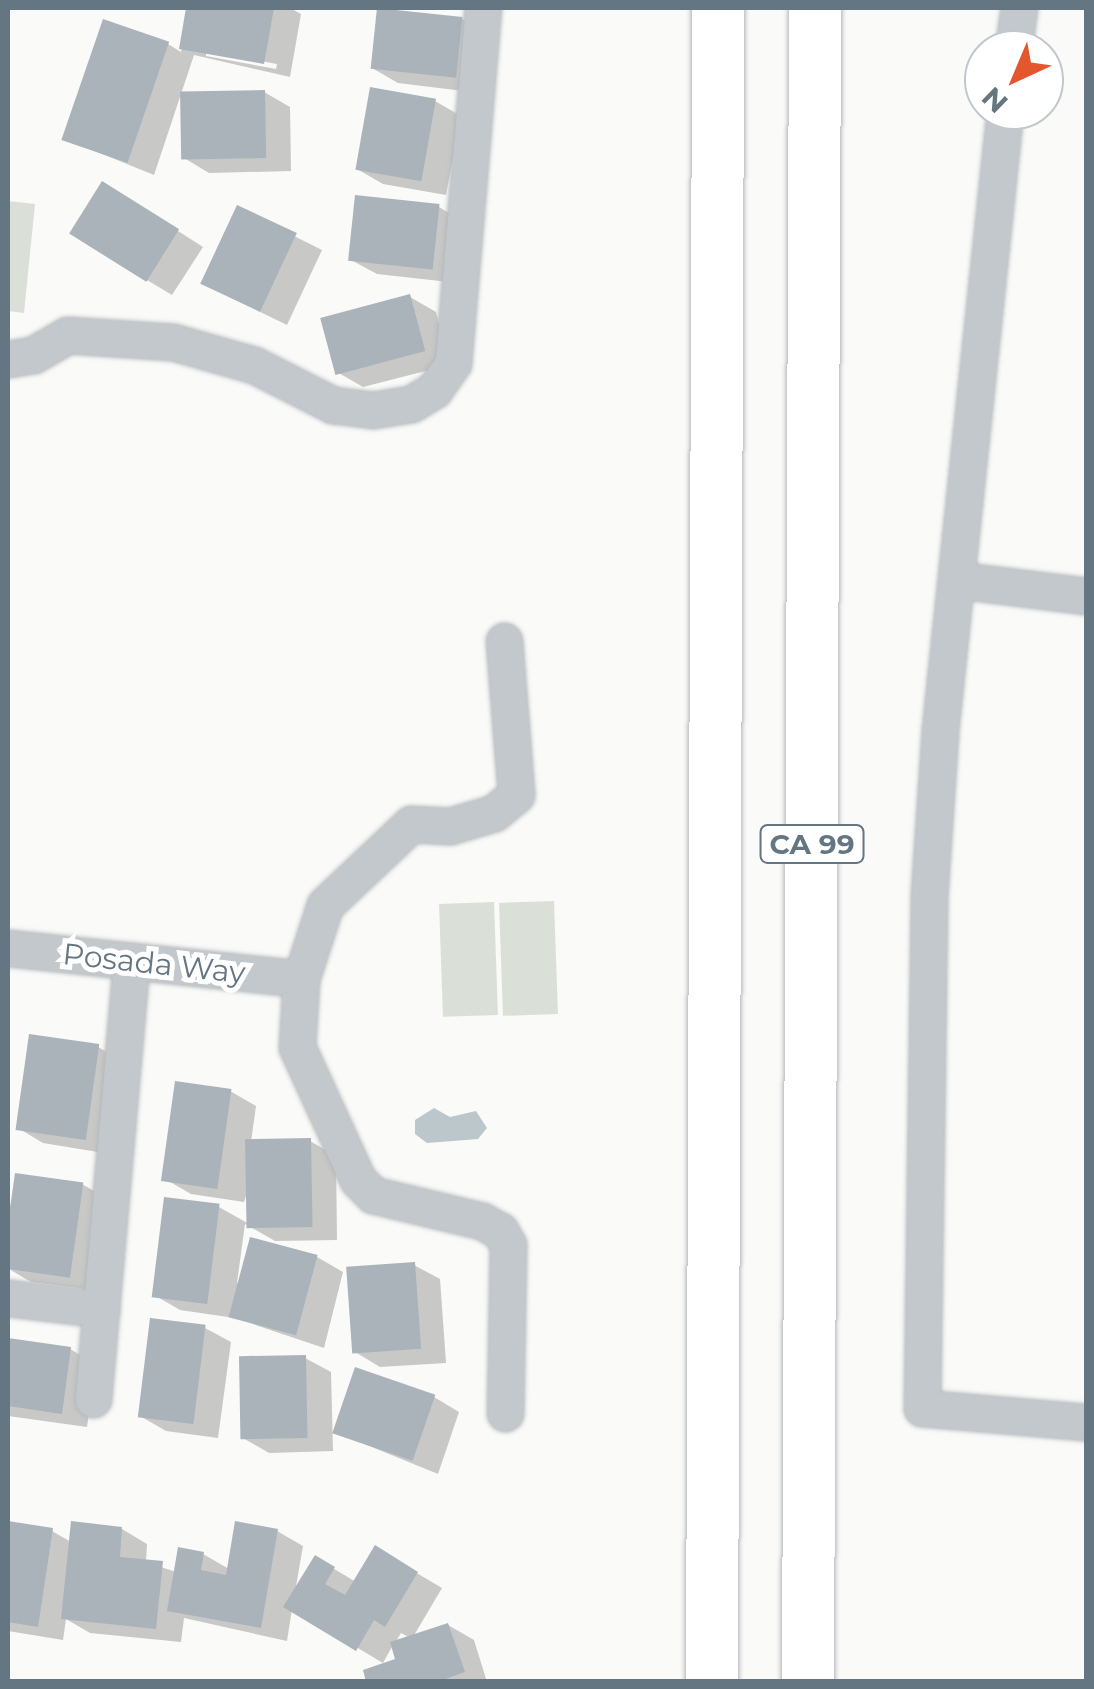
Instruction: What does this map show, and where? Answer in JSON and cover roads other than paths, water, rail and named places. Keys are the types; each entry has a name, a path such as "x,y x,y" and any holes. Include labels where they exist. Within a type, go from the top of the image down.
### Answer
{"highway":[{"name":"CA 99","path":"712,1682 718,8"},
{"name":"CA 99","path":"808,1682 816,8"}],"street":[{"path":"8,358 33,355 68,335 173,342 254,365 333,405 373,410 410,404 434,390 454,363 483,8"},
{"path":"1003,130 929,898 922,1408 1086,1422"},
{"path":"958,580 1086,596"},
{"path":"504,641 516,794 494,814 450,826 411,824 357,868 324,905 301,979 297,1047 358,1180 373,1195 482,1222 500,1231 508,1246 505,1413"},
{"name":"Posada Way","path":"8,948 301,979"},
{"path":"94,1399 131,961"},
{"path":"8,1298 101,1309"}]}
